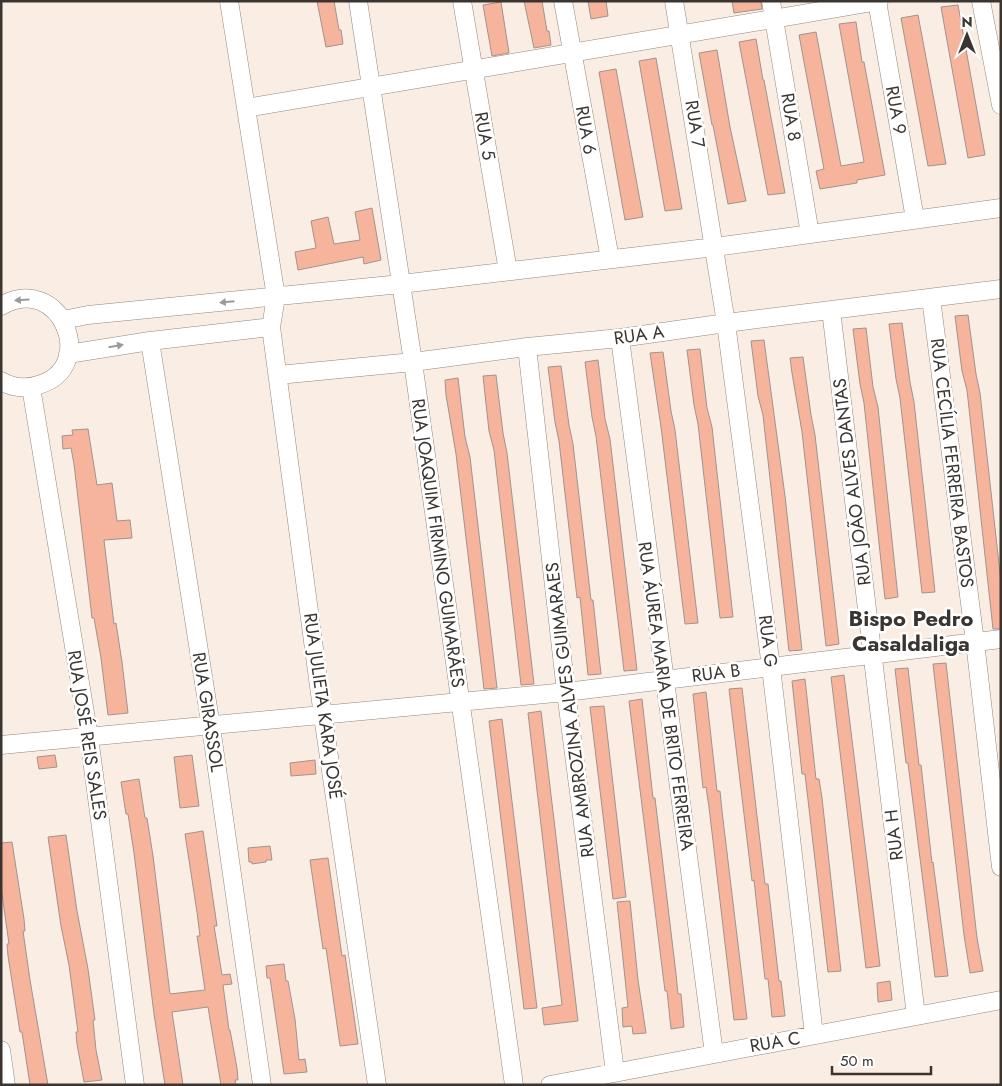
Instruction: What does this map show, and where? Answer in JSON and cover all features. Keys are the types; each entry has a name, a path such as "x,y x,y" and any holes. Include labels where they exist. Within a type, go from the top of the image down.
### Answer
{"street":[{"name":"RUA JULIETA KARA JOSÉ","path":"229,1 276,297 271,327 323,716 377,1085"},
{"name":"RUA JOAQUIM FIRMINO GUIMARÃES","path":"358,1 402,284 514,1085"},
{"name":"RUA 5","path":"462,1 508,271"},
{"name":"RUA 6","path":"563,1 610,259"},
{"name":"RUA 7","path":"674,1 715,247"},
{"name":"RUA 8","path":"772,1 810,234"},
{"path":"246,108 878,1"},
{"name":"RUA 9","path":"878,1 915,219"},
{"path":"981,1 1001,105"},
{"path":"63,320 88,315 402,284 715,247 1001,208"},
{"name":"RUA G","path":"715,247 771,667 814,1036"},
{"name":"RUA A","path":"278,375 413,362 527,347 620,338 1001,289"},
{"name":"RUA CECÍLIA FERREIRA BASTOS","path":"931,298 975,642 1001,867"},
{"path":"1,306 20,299 32,299 44,303 55,310 63,320 69,336 68,354 58,373 41,385 18,387 1,380"},
{"name":"RUA JOÃO ALVES DANTAS","path":"831,310 873,654"},
{"path":"68,354 150,341 271,327"},
{"name":"RUA ÁUREA MARIA DE BRITO FERREIRA","path":"620,338 714,1054"},
{"name":"RUA GIRASSOL","path":"150,341 211,727 262,1085"},
{"name":"RUA AMBROZINA ALVES GUIMARAES","path":"527,347 566,692 626,1076"},
{"name":"RUA JOSÉ REIS SALES","path":"31,387 89,738 135,1085"},
{"name":"RUA B","path":"1,745 211,727 566,692 1001,639"},
{"name":"RUA H","path":"873,654 916,1016"},
{"name":"RUA C","path":"550,1085 626,1076 714,1054 1001,1000"},
{"path":"1,1050 6,1085"}],"building":[{"path":"317,1 334,1 343,44 326,47"},
{"path":"524,1 542,1 551,45 534,48"},
{"path":"588,1 606,1 608,16 591,19"},
{"path":"732,1 761,1 762,9 734,13"},
{"path":"501,2 509,53 492,56 483,5"},
{"path":"958,5 985,155 968,158 941,7"},
{"path":"918,15 946,164 928,166 901,18"},
{"path":"856,22 862,62 864,62 885,175 857,180 857,183 820,189 816,171 824,169 799,35 816,32 841,166 864,162 839,24"},
{"path":"756,39 785,193 768,195 739,42"},
{"path":"717,50 730,127 746,201 728,204 699,53"},
{"path":"656,58 682,209 665,211 639,61"},
{"path":"616,69 643,217 625,220 599,72"},
{"path":"372,208 381,260 364,264 363,257 298,270 295,252 316,248 311,221 328,217 334,244 360,240 355,212"},
{"path":"968,315 980,393 1001,582 1001,629 993,629 967,390 962,371 955,316"},
{"path":"902,323 914,402 935,592 922,593 900,398 889,324"},
{"path":"866,328 873,387 878,407 898,597 885,599 864,403 853,329"},
{"path":"764,340 785,496 802,650 789,651 763,415 758,396 751,341"},
{"path":"700,349 707,408 712,427 733,617 720,618 698,424 687,350"},
{"path":"663,352 675,430 698,623 685,624 650,353"},
{"path":"803,357 815,435 839,644 826,646 802,432 790,358"},
{"path":"598,360 605,419 610,439 637,670 624,671 596,436 585,362"},
{"path":"561,366 573,444 601,674 588,675 580,597 577,598 559,441 548,367"},
{"path":"496,375 534,684 521,685 494,450 489,431 483,376"},
{"path":"458,378 465,437 470,457 497,688 484,689 456,454 446,395 445,380"},
{"path":"88,429 97,485 112,483 117,521 130,520 132,538 104,540 114,624 116,623 128,713 108,715 101,658 94,618 92,618 74,464 71,448 63,449 62,436 73,435 72,430"},
{"path":"946,663 977,938 983,971 970,973 933,664"},
{"path":"908,668 919,765 921,765 932,863 948,976 935,977 908,763 906,763 895,669"},
{"path":"844,675 880,966 866,968 831,677"},
{"path":"805,679 816,779 819,779 822,798 841,971 828,972 805,774 802,774 792,681"},
{"path":"742,688 765,884 768,884 785,1016 772,1017 768,979 765,979 754,880 752,881 729,689"},
{"path":"706,692 717,791 720,791 747,1019 734,1020 709,807 706,787 703,788 693,694"},
{"path":"642,699 678,994 681,994 684,1027 671,1029 629,701"},
{"path":"604,706 626,897 613,899 590,707"},
{"path":"541,711 578,1021 544,1025 542,1008 562,1005 528,713"},
{"path":"502,719 537,1008 524,1009 489,721"},
{"path":"55,755 57,767 39,769 37,757"},
{"path":"192,755 199,806 180,808 174,757"},
{"path":"315,760 316,774 291,776 290,763"},
{"path":"139,779 153,856 170,994 205,990 197,936 200,936 197,912 185,834 203,831 217,926 214,926 222,975 230,974 232,984 223,985 229,1030 237,1068 238,1080 235,1080 236,1085 221,1085 208,1007 172,1012 183,1085 165,1085 134,853 121,782"},
{"path":"66,835 88,969 95,1020 93,1020 96,1050 102,1080 84,1082 77,1044 76,1032 78,1032 69,965 61,926 48,837"},
{"path":"12,842 24,919 25,931 23,931 30,980 48,1085 30,1085 8,956 7,944 9,944 1,887 1,843"},
{"path":"270,846 272,860 252,864 252,862 249,862 248,848"},
{"path":"328,858 342,956 345,955 358,1044 340,1046 326,948 323,949 310,860"},
{"path":"630,901 638,980 646,1033 633,1034 632,1026 623,1027 622,1008 628,1007 617,902"},
{"path":"284,964 295,1019 299,1060 305,1059 307,1072 284,1074 270,978 267,978 266,966"},
{"path":"890,981 892,1000 878,1002 877,983"}],"district":[{"name":"Bispo Pedro Casaldaliga","path":"911,630"}]}
